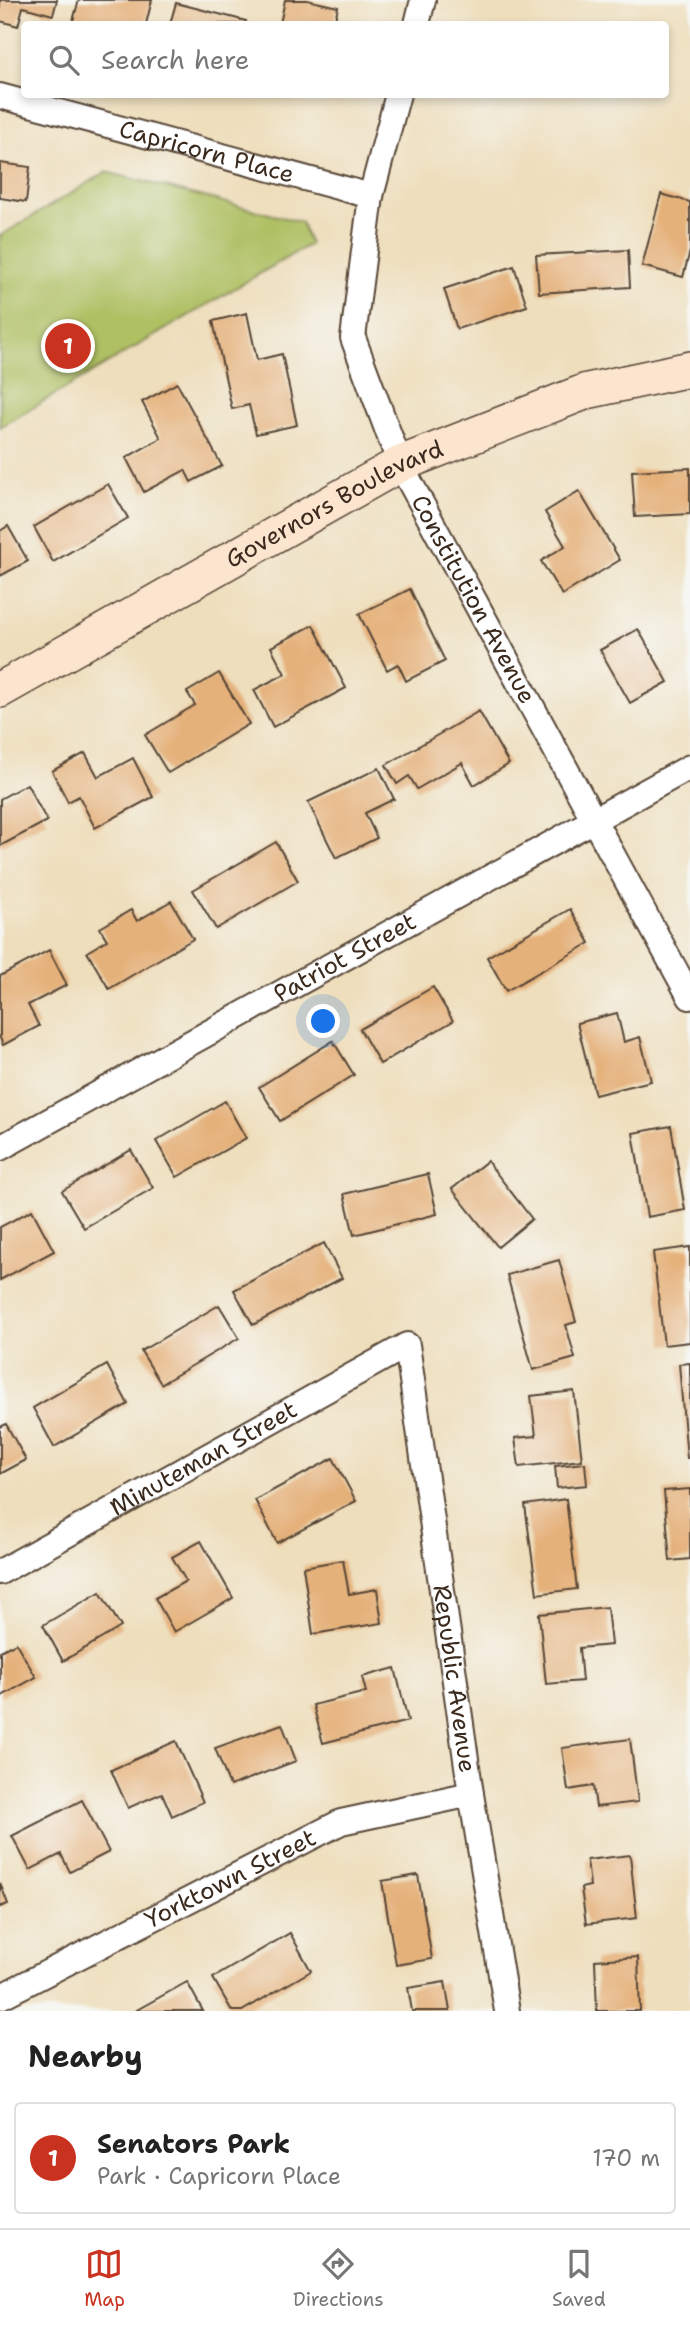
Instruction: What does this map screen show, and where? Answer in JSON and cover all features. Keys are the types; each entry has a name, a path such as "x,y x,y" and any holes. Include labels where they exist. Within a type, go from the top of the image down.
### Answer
{"main road":[{"name":"Governors Boulevard","path":"0,690 400,464 587,391 690,369"}],"street":[{"path":"417,21 423,0"},
{"name":"Capricorn Place","path":"0,96 371,196"},
{"name":"Constitution Avenue","path":"397,98 371,196 353,338 400,464 690,997"},
{"name":"Patriot Street","path":"0,1148 690,767"},
{"name":"Minuteman Street","path":"0,1572 407,1345"},
{"name":"Republic Avenue","path":"407,1345 471,1794 507,2011"},
{"name":"Yorktown Street","path":"0,1997 341,1822 471,1794"}],"green space":[{"path":"106,172 301,222 310,244 0,427 0,236"}],"building":[{"path":"0,0 57,0 53,15 23,7 18,26 0,21"},
{"path":"79,0 152,0 147,21 73,21"},
{"path":"285,0 307,0 338,7 335,21 281,21"},
{"path":"176,3 246,21 171,21"},
{"path":"0,163 30,167 26,202 0,198"},
{"path":"661,194 690,202 690,251 683,277 642,266"},
{"path":"628,250 630,287 539,293 536,255"},
{"path":"514,266 527,306 457,329 444,289"},
{"path":"247,313 257,360 282,354 297,425 256,434 249,405 232,409 213,321"},
{"path":"177,383 222,466 191,482 185,470 144,492 126,458 161,438 142,402"},
{"path":"690,468 690,514 635,517 632,471"},
{"path":"108,484 128,518 53,562 34,527"},
{"path":"579,491 620,560 562,595 541,561 565,546 545,512"},
{"path":"8,526 28,561 0,576 0,531"},
{"path":"410,589 445,661 406,681 398,664 387,670 359,614"},
{"path":"313,625 346,688 273,727 254,690 285,674 271,647"},
{"path":"638,629 668,682 630,703 600,650"},
{"path":"219,673 249,724 168,773 145,735 195,705 187,692"},
{"path":"479,711 509,764 474,785 462,763 417,789 409,776 397,784 386,765"},
{"path":"85,753 98,777 133,758 153,797 95,828 79,796 68,802 52,771"},
{"path":"379,768 394,799 365,813 377,838 336,858 308,802"},
{"path":"27,784 47,821 0,846 0,799"},
{"path":"276,842 298,881 216,929 193,890"},
{"path":"171,901 193,939 109,989 87,952 107,940 100,928 131,910 137,921"},
{"path":"570,909 590,943 506,991 487,957"},
{"path":"49,950 67,985 28,1005 39,1026 3,1045 0,1038 0,976"},
{"path":"433,987 453,1021 380,1064 360,1029"},
{"path":"617,1013 624,1042 640,1037 651,1081 595,1095 577,1023"},
{"path":"333,1041 354,1075 280,1121 259,1087"},
{"path":"225,1101 246,1138 177,1177 156,1141"},
{"path":"671,1126 685,1210 647,1217 633,1133"},
{"path":"131,1150 153,1188 84,1228 62,1191"},
{"path":"487,1161 532,1219 498,1247 452,1189"},
{"path":"428,1174 437,1214 354,1235 344,1194"},
{"path":"32,1210 54,1251 0,1280 0,1227"},
{"path":"324,1243 342,1278 253,1325 234,1290"},
{"path":"690,1247 690,1342 664,1345 653,1252"},
{"path":"559,1260 576,1322 566,1325 575,1358 533,1370 507,1275"},
{"path":"219,1305 239,1338 161,1384 141,1351"},
{"path":"690,1363 690,1458 687,1458 679,1364"},
{"path":"107,1365 128,1404 54,1447 33,1408"},
{"path":"574,1391 582,1460 519,1467 515,1438 536,1436 531,1396"},
{"path":"6,1424 26,1460 0,1474 0,1427"},
{"path":"333,1458 356,1501 277,1543 255,1500"},
{"path":"585,1463 587,1485 557,1488 555,1466"},
{"path":"690,1489 690,1559 670,1561 664,1491"},
{"path":"566,1499 577,1589 537,1594 525,1505"},
{"path":"201,1541 233,1598 174,1632 155,1598 186,1581 172,1557"},
{"path":"343,1560 349,1594 377,1589 382,1623 313,1634 303,1567"},
{"path":"100,1592 121,1627 63,1661 43,1625"},
{"path":"607,1607 611,1645 579,1648 582,1681 546,1684 539,1614"},
{"path":"16,1643 36,1677 0,1697 0,1651"},
{"path":"395,1668 408,1721 323,1743 313,1705 366,1692 362,1677"},
{"path":"282,1724 296,1761 230,1786 215,1748"},
{"path":"630,1739 638,1802 596,1807 593,1786 568,1790 562,1748"},
{"path":"176,1741 203,1802 172,1816 162,1793 128,1808 111,1770"},
{"path":"82,1800 109,1852 70,1872 61,1854 30,1870 12,1836"},
{"path":"630,1855 637,1918 586,1924 581,1888 590,1886 587,1860"},
{"path":"418,1875 432,1959 396,1965 382,1881"},
{"path":"0,1883 8,1904 0,1907"},
{"path":"290,1933 311,1971 242,2011 232,2011 213,1978"},
{"path":"638,1957 640,2011 597,2011 595,1960"},
{"path":"187,1982 203,2011 135,2011"},
{"path":"445,1982 450,2011 412,2011 408,1988"}],"place":[{"name":"Senators Park","path":"68,346"}]}
